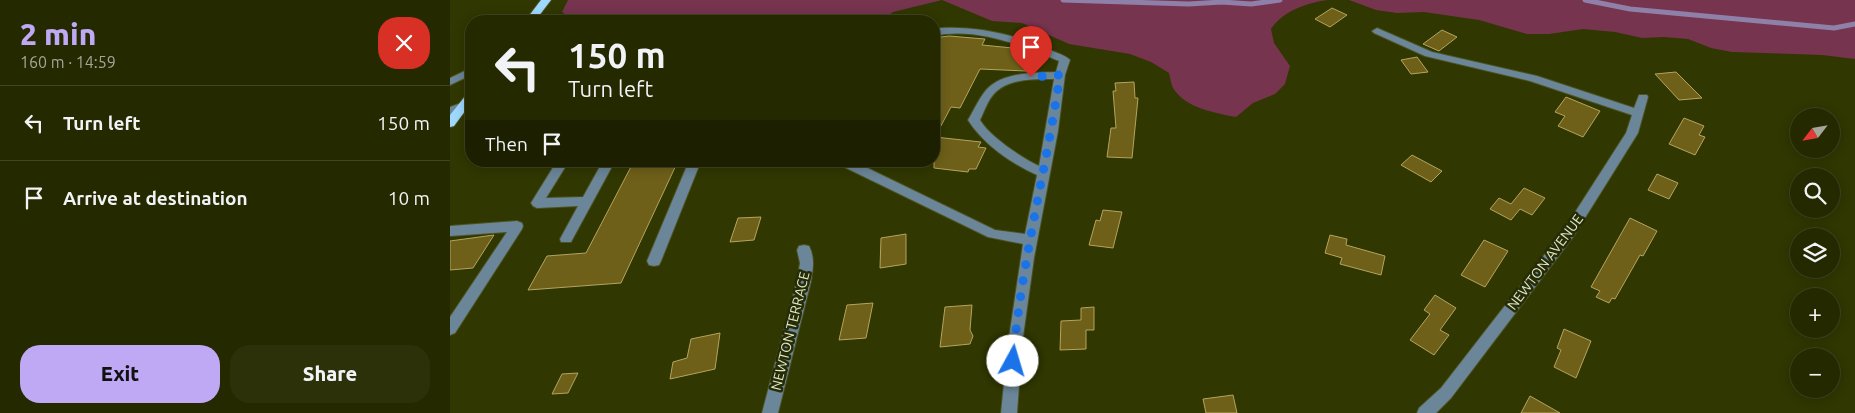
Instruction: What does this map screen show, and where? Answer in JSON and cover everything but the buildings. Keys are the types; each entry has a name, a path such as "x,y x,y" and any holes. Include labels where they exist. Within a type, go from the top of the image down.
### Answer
{"main road":[{"path":"536,15 546,0"},
{"path":"450,123 465,109"}],"street":[{"path":"940,30 962,30 1021,42 1065,60 1060,75 1052,132 1042,172 1030,240 1014,344 1009,413"},
{"path":"1377,32 1429,54 1533,78 1638,113"},
{"path":"450,82 465,74"},
{"path":"1042,172 1019,162 996,142 982,133 974,120 992,89 1006,82 1031,77 1060,75"},
{"name":"NEWTON AVENUE","path":"1424,413 1446,393 1568,234 1632,133 1643,97"},
{"path":"450,111 465,107"},
{"path":"558,167 537,203 587,201"},
{"path":"566,239 606,167"},
{"path":"654,260 693,167"},
{"path":"854,167 993,234 1030,240"},
{"path":"450,231 517,226 450,329"},
{"name":"NEWTON TERRACE","path":"770,413 804,281 807,263 804,250"}],"shaded area":[{"path":"568,0 942,0 893,12 889,15 566,15 562,12"},
{"path":"942,0 1328,0 1311,3 1296,9 1282,17 1271,29 1274,43 1290,66 1285,84 1275,94 1253,103 1236,117 1201,109 1185,100 1173,88 1169,73 1151,62 1130,54 1069,44 1022,23 992,21"},
{"path":"1349,0 1855,0 1855,59 1822,55 1732,52 1711,48 1688,39 1642,38 1615,32 1583,29 1549,34 1527,34 1479,20 1424,12 1397,13 1376,10"}],"waterway":[{"path":"1063,0 1189,4 1222,2 1251,4 1280,0"},
{"path":"1585,0 1630,9 1834,28 1855,24"}],"route":[{"path":"1013,361 1027,258 1042,172 1052,132 1060,75 1031,77"}]}
